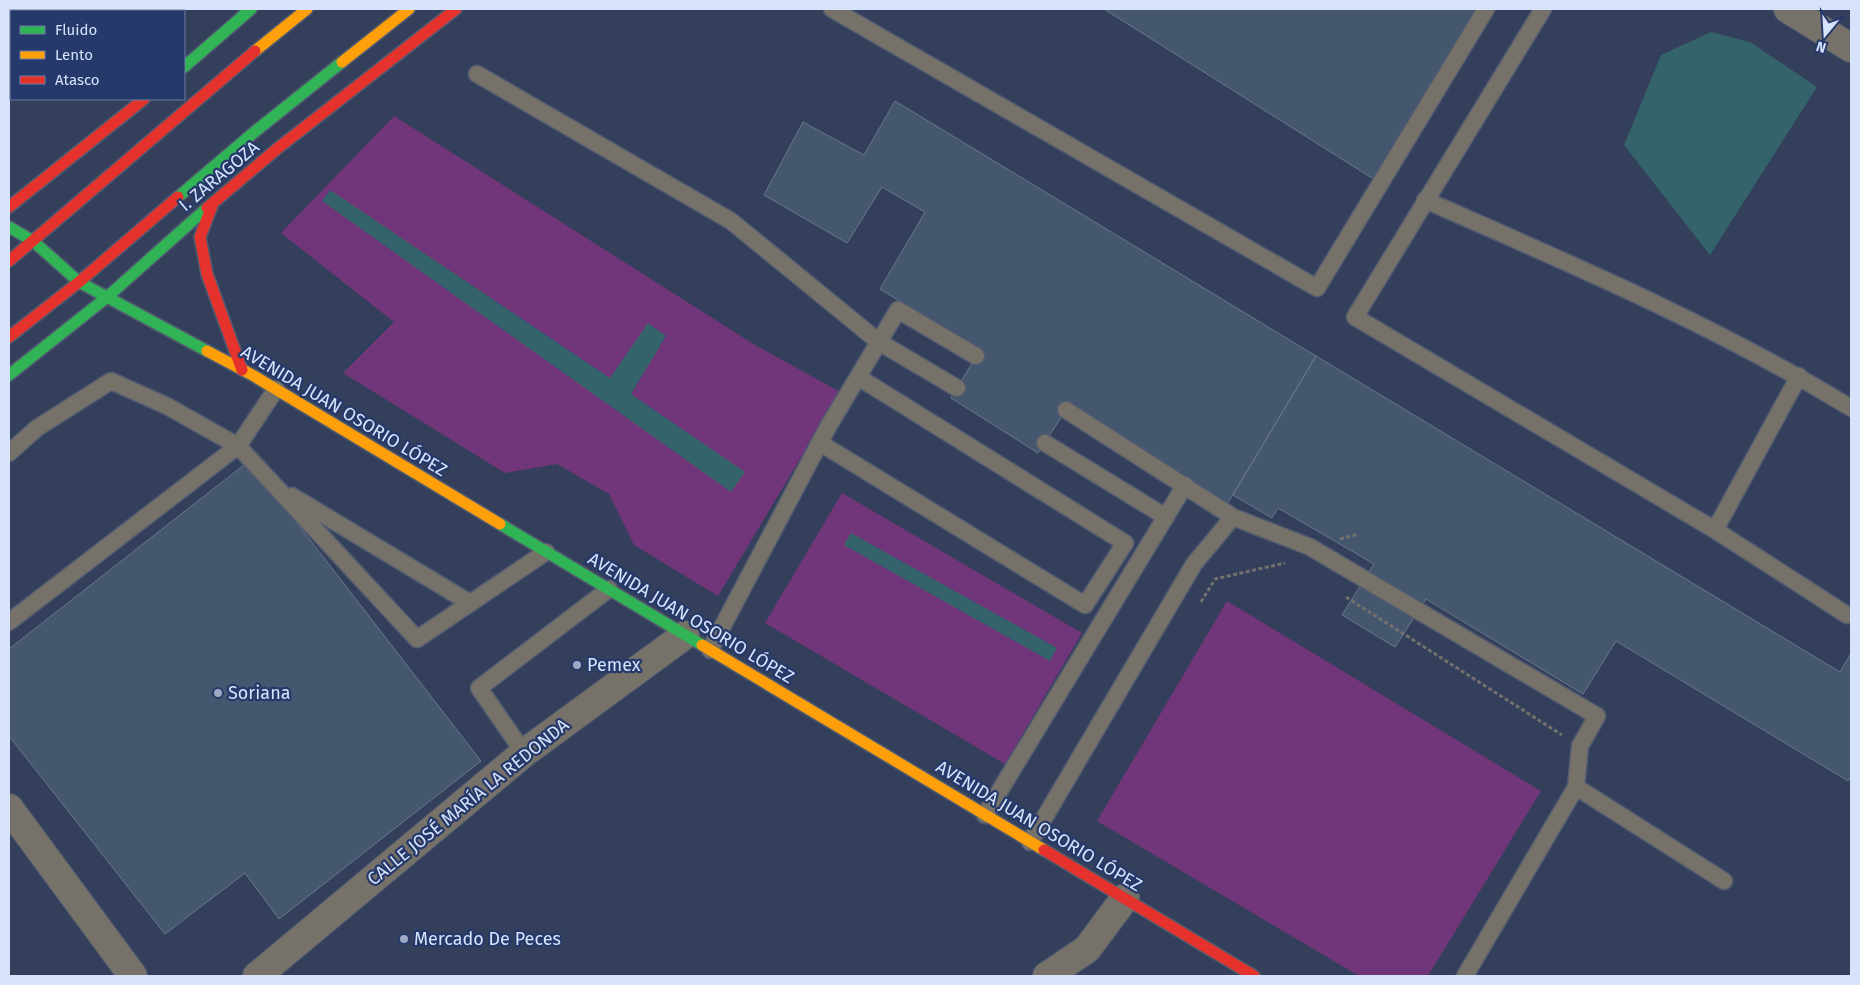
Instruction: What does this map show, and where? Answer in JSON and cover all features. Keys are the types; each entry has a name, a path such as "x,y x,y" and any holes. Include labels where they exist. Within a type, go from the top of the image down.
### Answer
{"main road":[{"path":"185,66 251,9"},
{"path":"9,261 210,87 307,9"},
{"name":"I. ZARAGOZA","path":"9,337 79,282 252,134 409,9"},
{"name":"I. ZARAGOZA","path":"9,375 106,298 214,202 456,9"},
{"path":"9,207 143,100"},
{"path":"214,202 200,237 212,293 242,370"},
{"name":"AVENIDA JUAN OSORIO LÓPEZ","path":"9,227 33,241 79,282 276,389 1254,976"}],"street":[{"path":"1790,9 1851,48"},
{"path":"185,68 210,87"},
{"name":"CALLE JOSÉ MARÍA LA REDONDA","path":"265,974 524,753 685,635"},
{"path":"9,808 133,976"},
{"path":"1047,976 1087,949 1124,898"}],"lane":[{"path":"832,9 1317,288 1486,9"},
{"path":"1543,9 1424,200 1355,316 1715,530 1847,615"},
{"path":"477,74 731,221 879,342 957,388"},
{"path":"1424,200 1591,273 1799,376 1851,408"},
{"path":"710,650 820,443 898,310 976,356"},
{"path":"858,376 1144,554"},
{"path":"1715,530 1799,376"},
{"path":"9,453 37,428 111,381 166,406 238,446 416,639 546,552"},
{"path":"9,622 238,446 276,389"},
{"path":"1066,410 1233,517 1310,547 1597,716 1580,746 1576,787 1465,976"},
{"path":"820,443 1085,605 1125,543"},
{"path":"1045,443 1166,518"},
{"path":"985,815 1185,485"},
{"path":"275,486 470,603"},
{"path":"1030,842 1194,564 1233,517"},
{"path":"524,753 479,688 609,589"},
{"path":"1576,787 1724,880"}],"path":[{"path":"1310,547 1359,534"},
{"path":"1199,604 1215,580 1290,562 1282,557"},
{"path":"1340,593 1580,746"}],"shaded area":[{"path":"1711,32 1750,42 1817,87 1710,255 1624,145 1661,55"},
{"path":"394,116 755,345 840,392 718,596 634,545 609,494 557,464 505,473 343,373 394,322 281,233"},
{"path":"330,190 610,378 648,323 666,336 631,394 745,472 731,492 322,201"},
{"path":"842,493 1082,633 1005,764 765,623"},
{"path":"851,533 1057,648 1050,661 844,545"},
{"path":"1227,601 1541,791 1428,976 1359,976 1097,821"}],"building":[{"path":"1104,9 1482,9 1375,180"},
{"path":"895,101 1316,356 1226,506 1066,410 1038,453 951,398 980,350 880,289 925,212 882,187 847,243 764,195 803,122 864,155"},
{"path":"1316,356 1840,672 1851,653 1851,776 1848,781 1616,641 1583,694 1426,599 1395,647 1342,615 1374,564 1278,508 1272,518 1233,495"},
{"name":"Soriana","path":"249,461 481,761 279,919 245,873 165,934 9,736 9,649"}],"traffic: fast":[{"path":"185,66 251,9"},
{"path":"178,197 252,134 342,62"},
{"path":"9,375 106,298 207,208"},
{"path":"9,227 33,241 79,282 207,351"},
{"path":"500,524 702,645"}],"traffic: slow":[{"path":"255,51 307,9"},
{"path":"342,62 409,9"},
{"path":"207,351 254,376 500,524"},
{"path":"702,645 1044,850"}],"traffic: jam":[{"path":"207,208 278,148 456,9"},
{"path":"9,261 255,51"},
{"path":"9,207 143,100"},
{"path":"9,337 79,282 178,197"},
{"path":"212,206 200,237 207,274 242,370"},
{"path":"1044,850 1254,976"}],"place":[{"name":"Pemex","path":"577,665"},
{"name":"Soriana","path":"218,693"},
{"name":"Mercado De Peces","path":"404,939"}]}
